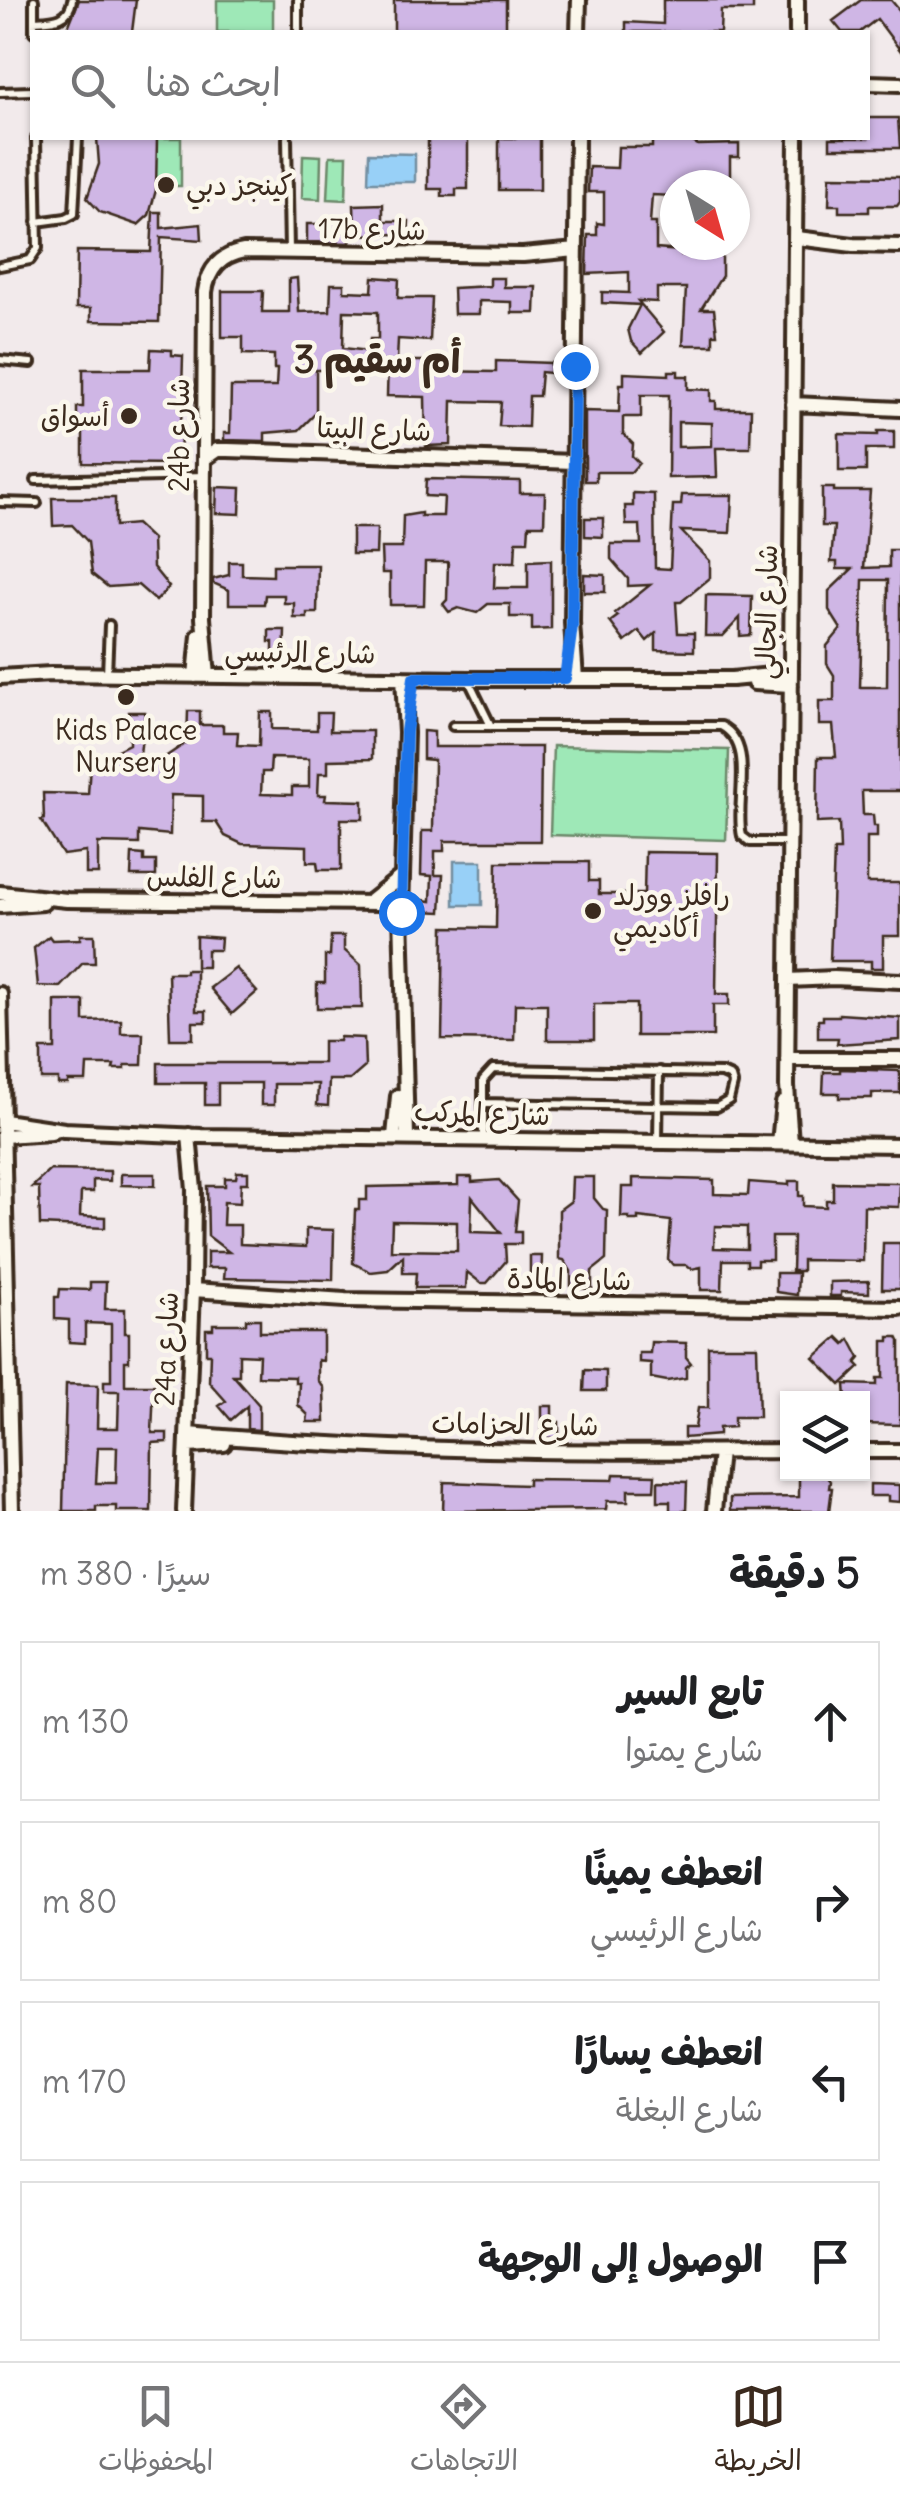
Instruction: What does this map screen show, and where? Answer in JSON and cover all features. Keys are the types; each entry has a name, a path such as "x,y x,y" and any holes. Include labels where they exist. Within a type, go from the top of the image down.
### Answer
{"street":[{"path":"578,0 578,30"},
{"path":"797,0 797,30"},
{"path":"870,83 900,84"},
{"path":"570,679 577,140"},
{"name":"شارع الجالي","path":"785,1143 796,140"},
{"path":"797,244 900,246"},
{"name":"17b شارع","path":"222,258 244,251 576,256"},
{"name":"24b شارع","path":"201,676 206,284 222,258"},
{"path":"793,409 900,409"},
{"path":"204,427 213,440 228,450"},
{"name":"شارع البيتا","path":"204,459 213,452 228,450 574,457"},
{"name":"شارع الرئيسي","path":"0,673 468,680 791,679"},
{"path":"400,1136 408,678"},
{"path":"368,903 402,876"},
{"name":"شارع الفلس","path":"0,893 60,900 368,903 401,912"},
{"name":"شارع الفلس","path":"0,906 60,900"},
{"path":"788,975 900,982"},
{"path":"0,994 12,1511"},
{"path":"787,1059 900,1059"},
{"name":"شارع المركب","path":"4,1128 195,1136 900,1144"},
{"name":"24a شارع","path":"184,1511 195,1136"},
{"name":"شارع المادة","path":"193,1295 900,1308"},
{"name":"شارع الحزامات","path":"188,1440 404,1448 780,1452"},
{"path":"870,1451 900,1451"},
{"path":"714,1511 715,1452"}],"lane":[{"path":"34,0 34,30"},
{"path":"34,20 60,18 72,0"},
{"path":"298,0 298,30"},
{"path":"0,92 30,91"},
{"path":"0,266 23,262 35,254 36,140"},
{"path":"37,222 74,214 78,140"},
{"path":"287,140 289,253"},
{"path":"0,360 31,363"},
{"path":"36,480 204,476"},
{"path":"0,502 37,503"},
{"path":"108,675 109,625"},
{"path":"468,680 492,726"},
{"path":"452,726 720,726 740,746 742,836 750,842 789,842"},
{"path":"482,1139 483,1080 493,1069 725,1073 733,1084 729,1100 720,1107 483,1103"},
{"path":"658,1143 659,1072"}],"green space":[{"path":"217,0 273,0 273,30 217,30"},
{"path":"151,140 181,140 181,186 151,186"},
{"path":"303,155 321,156 320,199 302,198"},
{"path":"330,156 347,156 346,200 328,199"},
{"path":"553,746 729,750 726,840 550,835"}],"water":[{"path":"369,153 415,154 415,182 368,182"},
{"path":"454,861 482,861 482,905 454,905"}],"building":[{"path":"79,0 136,0 132,30 67,30"},
{"path":"394,0 506,0 506,30 394,30"},
{"path":"663,0 753,0 753,10 721,10 720,30 626,30 626,22 663,24"},
{"path":"861,0 891,0 900,11 900,50 877,19 863,30 840,30 833,21"},
{"path":"870,118 898,118 900,148 830,148 830,140 870,140"},
{"path":"97,140 157,140 156,190 149,215 138,225 100,212 87,198 99,164"},
{"path":"428,140 468,140 468,189 456,189 456,196 442,196 442,189 428,189"},
{"path":"499,140 540,140 540,190 499,190"},
{"path":"652,140 739,144 739,157 730,157 730,170 660,170 660,195 652,195 650,223 656,223 660,260 722,260 722,276 701,309 714,309 717,334 713,334 713,345 683,345 686,288 657,288 657,302 638,301 664,332 642,353 631,341 628,329 640,305 602,303 602,292 629,293 629,272 587,274 588,235 597,235 597,223 604,224 604,192 588,192 589,167 617,168 618,147 652,147"},
{"path":"830,176 900,177 900,202 897,206 869,206 869,212 839,212 839,205 829,205"},
{"path":"383,204 383,221 409,221 408,240 396,240 396,234 355,235 354,205"},
{"path":"153,212 161,212 161,228 201,224 202,240 161,237 159,322 91,321 91,308 76,308 77,251 151,252"},
{"path":"307,224 325,224 325,231 351,232 350,243 307,242"},
{"path":"373,277 399,279 398,298 432,298 430,341 398,339 397,361 427,361 426,371 496,372 496,361 551,363 551,373 541,372 539,396 529,396 528,427 499,426 501,402 452,401 451,445 426,446 425,397 387,396 388,362 328,361 328,370 316,370 316,413 299,430 265,433 265,441 224,440 224,433 230,433 231,387 276,387 277,369 274,355 243,354 243,337 222,337 222,291 263,291 262,312 289,312 289,279 297,278 299,312 330,311 331,284 344,284 344,291 372,292","holes":["344,311 378,312 378,339 370,339 369,351 343,348"]},
{"path":"490,278 504,278 504,287 536,287 535,313 512,313 512,302 479,301 479,314 454,314 453,288 490,286"},
{"name":"أسواق","path":"151,349 172,350 172,355 183,356 180,464 83,463 83,426 77,426 77,407 83,407 83,369 150,369"},
{"path":"669,371 678,371 678,376 688,376 688,389 711,390 716,409 751,409 750,448 716,448 717,477 668,478 669,395 641,395 641,417 623,417 623,434 633,444 632,456 639,463 631,472 596,472 596,481 585,481 585,411 619,412 624,373 669,375","holes":["678,422 712,423 712,446 678,447"]},
{"path":"878,431 894,431 894,449 866,449 866,471 839,471 839,434 878,435"},
{"path":"426,479 520,481 520,493 545,493 544,525 529,525 528,541 516,541 515,562 495,562 494,588 528,588 528,561 551,560 551,629 532,630 532,617 510,617 510,604 488,604 477,613 458,608 449,612 443,604 447,600 448,562 425,562 424,605 390,605 390,573 382,573 381,548 402,548 403,516 443,516 444,497 425,496"},
{"path":"217,487 241,488 240,514 216,513"},
{"path":"822,488 870,491 864,568 889,567 889,550 900,550 900,791 862,791 863,815 873,815 877,826 877,837 867,837 867,883 900,883 900,936 883,936 883,968 871,968 871,961 830,961 834,850 840,850 839,822 817,823 818,757 836,757 833,725 819,725 819,701 834,701 834,675 827,664 827,646 841,629 829,610 829,591 852,569 837,569 837,562 831,562 834,526 822,526","holes":["863,580 888,580 887,687 860,687"]},
{"path":"633,493 654,494 655,568 670,569 673,505 681,505 682,495 732,495 730,533 681,531 710,561 710,578 676,602 678,633 694,633 694,651 656,650 656,633 647,641 639,631 625,642 610,622 618,616 615,613 650,585 628,586 628,579 611,559 611,544 641,544 640,525 626,525 625,506 633,506"},
{"path":"52,498 115,498 115,526 136,524 152,539 153,567 169,587 156,601 138,585 108,587 92,574 88,542 72,525 53,526"},
{"path":"585,518 603,518 603,537 585,536"},
{"path":"352,528 377,528 376,554 352,554"},
{"path":"229,562 242,562 242,575 273,576 273,565 318,565 317,613 294,618 294,603 284,603 284,595 265,595 264,604 229,604 229,590 213,583 213,579 229,575"},
{"path":"584,574 605,575 605,592 584,592"},
{"path":"706,595 752,596 751,635 740,636 740,618 723,636 705,636"},
{"path":"269,630 285,630 284,659 273,658"},
{"path":"188,711 200,711 200,725 223,725 223,732 238,732 237,745 259,746 260,712 272,712 272,729 317,730 317,713 331,713 330,731 372,731 372,759 328,760 328,773 319,773 318,795 326,795 325,800 363,801 363,819 341,819 341,870 318,870 317,862 307,862 307,846 242,844 225,836 216,822 203,822 203,796 171,795 170,835 139,832 139,844 98,843 98,874 86,874 86,852 63,855 41,820 43,793 88,794 90,764 129,744 129,712 145,712 139,762 158,762 187,742","holes":["271,758 309,759 309,787 292,787 292,795 261,794 262,772 270,772"]},
{"path":"423,731 434,732 434,747 541,747 540,841 444,841 444,851 435,851 435,875 443,875 441,912 423,911 423,900 431,901 432,876 421,875 422,831 433,831 434,760 423,759"},
{"path":"645,852 718,853 716,994 729,994 729,1005 713,1005 713,1036 636,1036 636,1004 594,1004 594,1040 547,1040 547,1004 515,1004 514,1040 442,1039 444,927 496,928 497,862 589,862 589,881 599,881 599,894 644,894"},
{"path":"132,854 144,855 144,861 156,861 156,876 131,876"},
{"path":"80,935 94,935 95,963 83,963 60,987 38,986 34,948 49,936 52,940 80,939"},
{"path":"196,936 221,938 220,950 207,950 207,967 196,967"},
{"path":"331,936 344,936 344,950 361,965 362,1008 317,1008 317,983 325,983 325,956 330,956"},
{"path":"236,968 257,992 232,1014 210,988"},
{"path":"196,970 196,1011 206,1011 206,1022 193,1022 193,1039 170,1039 168,973"},
{"path":"55,1001 84,1001 84,1021 121,1020 121,1033 143,1033 142,1065 113,1069 114,1065 87,1065 86,1081 68,1084 58,1084 58,1079 41,1079 41,1049 55,1049"},
{"path":"839,1014 900,1018 900,1040 837,1044 838,1038 818,1038 818,1020"},
{"path":"340,1037 364,1038 365,1067 350,1080 329,1080 328,1106 317,1105 318,1084 274,1084 274,1105 261,1105 261,1083 218,1083 218,1105 205,1105 205,1083 158,1083 158,1063 323,1063 323,1041 339,1041"},
{"path":"900,1071 900,1093 839,1098 839,1093 823,1093 824,1072"},
{"path":"50,1170 110,1171 110,1181 93,1180 93,1192 81,1192 80,1216 105,1217 105,1228 40,1225 39,1187 32,1187"},
{"path":"237,1172 248,1172 248,1183 241,1183 240,1203 224,1202 223,1225 240,1225 240,1244 306,1247 306,1229 334,1230 333,1280 224,1278 225,1268 207,1268 207,1252 229,1252 208,1236 207,1186 225,1186 225,1178 236,1178"},
{"path":"121,1174 155,1174 155,1186 121,1185"},
{"path":"458,1177 472,1177 472,1182 499,1180 518,1201 515,1232 521,1232 521,1244 505,1244 506,1261 487,1283 467,1272 466,1288 415,1288 416,1273 403,1273 403,1256 388,1270 371,1272 353,1263 355,1210 359,1210 359,1200 367,1200 367,1187 458,1185","holes":["472,1197 501,1233 471,1232","392,1221 457,1222 457,1251 391,1250"]},
{"path":"572,1177 594,1177 594,1198 607,1210 606,1260 592,1271 592,1289 571,1288 571,1271 559,1259 559,1210 571,1201"},
{"path":"633,1178 714,1180 714,1194 748,1195 749,1182 789,1185 789,1181 799,1181 803,1206 826,1207 826,1200 833,1200 833,1182 900,1183 899,1207 864,1206 863,1261 802,1260 802,1271 792,1271 793,1237 772,1237 772,1260 747,1265 747,1260 723,1260 722,1290 701,1290 701,1267 673,1265 668,1259 671,1221 621,1217 622,1187 633,1187","holes":["715,1226 747,1227 747,1249 714,1248"]},
{"path":"883,1243 900,1243 900,1289 882,1289"},
{"path":"530,1256 542,1256 541,1287 530,1287"},
{"path":"776,1273 798,1273 797,1295 776,1292"},
{"path":"869,1281 869,1293 841,1292 841,1296 830,1296 830,1282"},
{"path":"90,1282 106,1282 105,1309 125,1309 129,1361 125,1361 125,1385 154,1385 152,1433 167,1433 167,1442 152,1443 151,1511 116,1511 116,1506 96,1506 96,1511 63,1511 66,1384 98,1385 97,1428 118,1428 119,1391 104,1391 104,1381 111,1381 111,1324 85,1323 85,1343 69,1342 69,1320 55,1319 55,1297 59,1297 60,1289 90,1290","holes":["98,1447 117,1447 116,1483 96,1483"]},
{"path":"246,1319 260,1319 260,1332 323,1332 323,1361 318,1360 318,1380 324,1388 325,1422 307,1422 308,1415 298,1405 299,1383 295,1383 295,1377 258,1376 259,1355 239,1354 239,1375 233,1375 259,1405 259,1430 247,1429 247,1406 231,1420 219,1406 226,1401 209,1382 206,1329 213,1329 213,1324 246,1324"},
{"path":"838,1337 845,1344 850,1339 860,1358 856,1363 860,1367 841,1385 814,1358"},
{"path":"889,1337 898,1337 900,1341 900,1425 870,1424 870,1391 846,1391 845,1384 877,1385 877,1378 883,1378 883,1341 889,1341"},
{"path":"651,1342 686,1343 686,1357 691,1363 686,1367 686,1378 651,1378 651,1363 639,1362 639,1353 650,1353"},
{"path":"708,1346 757,1346 759,1417 734,1417 734,1427 719,1428 719,1435 684,1438 684,1428 695,1428 698,1408 708,1408"},
{"path":"585,1370 606,1371 606,1391 584,1391"},
{"path":"542,1406 552,1406 552,1422 559,1422 559,1438 542,1438"},
{"path":"614,1474 655,1475 654,1490 628,1490 628,1501 607,1501 606,1509 443,1511 444,1482 528,1485 528,1479 613,1480"},
{"path":"658,1481 687,1482 686,1511 670,1511 670,1501 658,1501"},
{"path":"799,1481 830,1481 829,1511 730,1511 730,1498 799,1497"},
{"path":"870,1484 900,1485 900,1502 888,1501 888,1496 870,1496"}],"place":[{"name":"كينجز دبي","path":"166,185"},
{"name":"أسواق","path":"129,416"},
{"name":"Kids Palace Nursery","path":"126,697"},
{"name":"رافلز وورلد أكاديمي","path":"593,911"}],"district":[{"name":"أم سقيم 3","path":"377,360"}],"route":[{"path":"401,912 406,731 414,678 565,678 572,626 575,366"}]}
